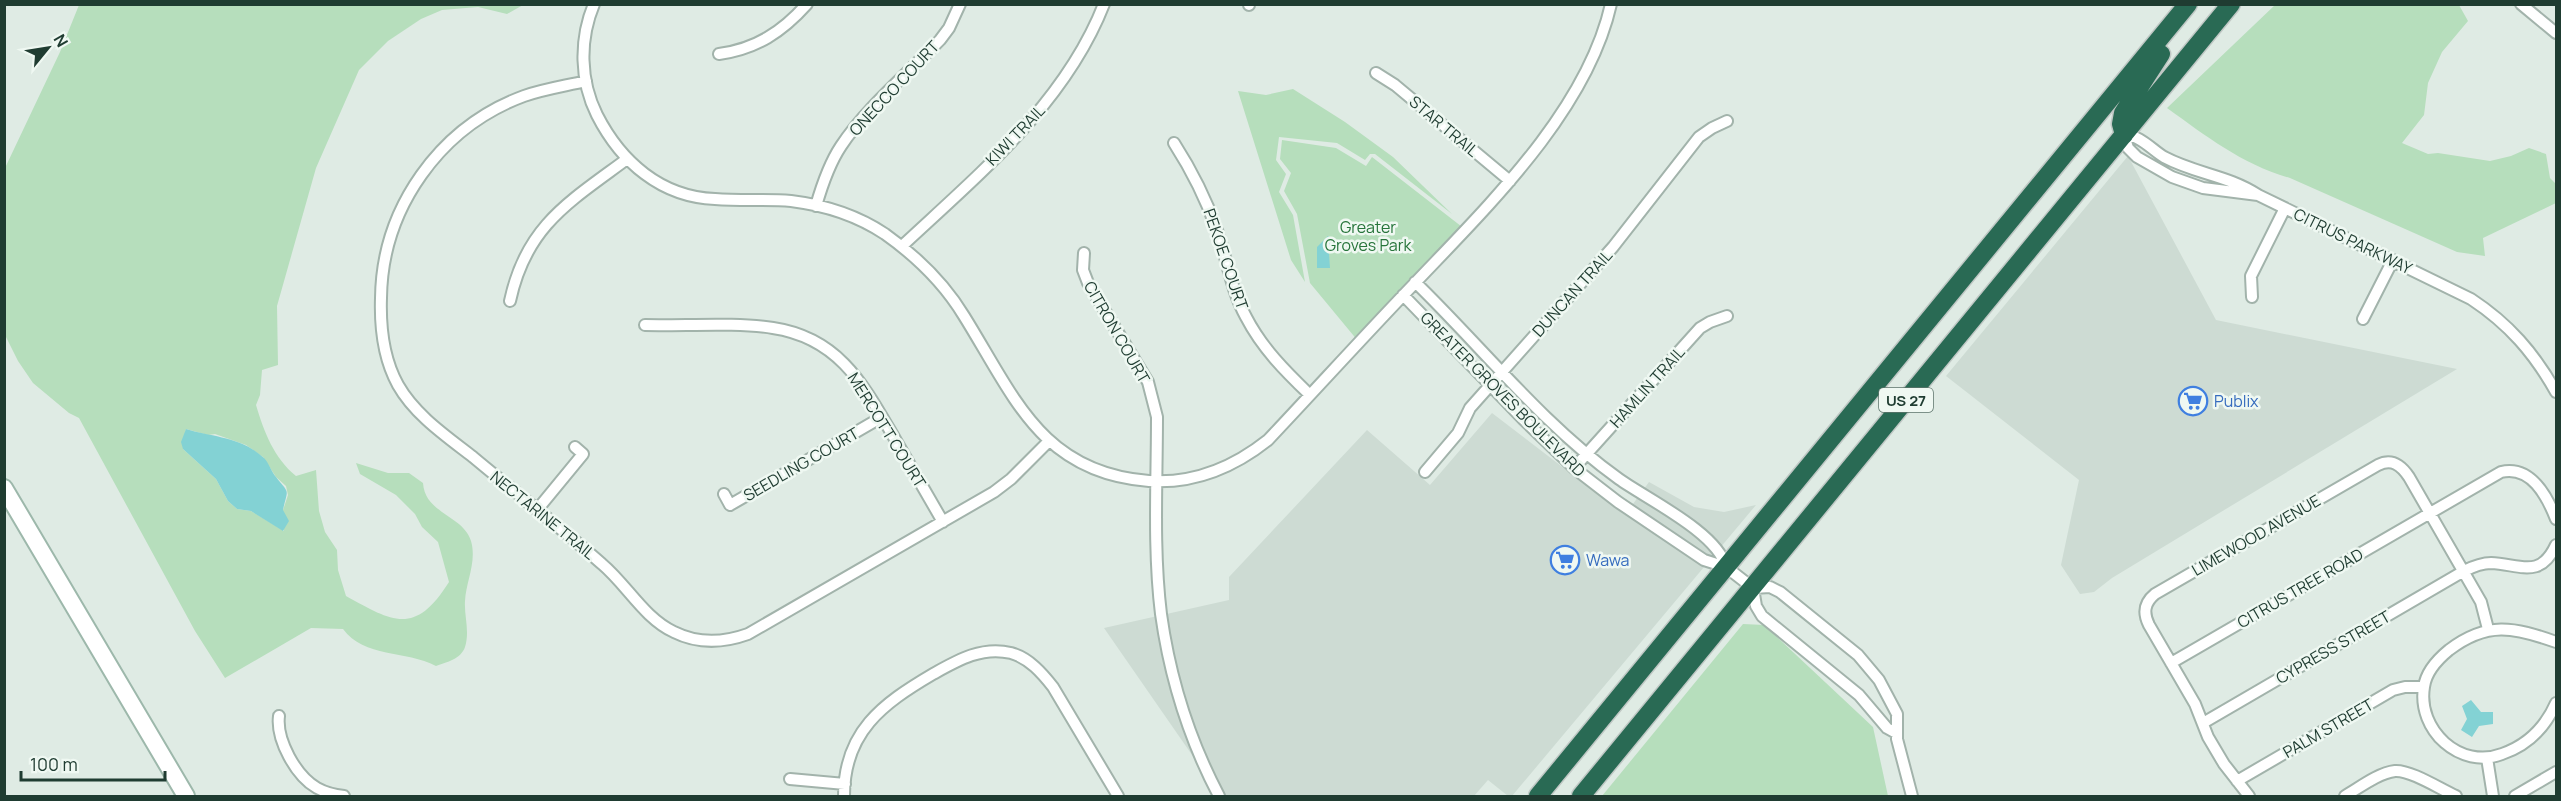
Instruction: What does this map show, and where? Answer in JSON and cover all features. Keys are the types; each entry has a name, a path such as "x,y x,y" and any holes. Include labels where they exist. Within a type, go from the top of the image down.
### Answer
{"highway":[{"name":"US 27","path":"1538,796 2188,4"},
{"path":"2124,135 2121,119 2126,108 2156,60 2202,4"},
{"name":"US 27","path":"1581,796 2231,4"}],"main road":[{"path":"4,488 186,796"}],"street":[{"path":"594,4 584,47 586,81 594,109 603,127 627,159 648,178 663,186 700,198 773,200 816,206 865,223 902,246 930,272 963,315 1018,406 1048,441 1073,458 1102,472 1123,478 1157,482 1213,472 1233,464 1268,440 1415,282 1490,206 1538,146 1581,79 1598,47 1611,4"},
{"path":"719,54 740,51 761,42 789,22 807,4"},
{"name":"ONECCO COURT","path":"816,206 823,182 842,145 860,122 940,40 949,28 960,4"},
{"name":"KIWI TRAIL","path":"902,246 997,155 1048,101 1082,51 1104,4"},
{"path":"2521,4 2556,33"},
{"name":"STAR TRAIL","path":"1376,73 1395,85 1510,181"},
{"name":"NECTARINE TRAIL","path":"586,81 543,90 505,105 477,122 431,161 410,192 394,225 383,264 380,313 383,339 391,372 399,387 427,420 604,565 647,612 665,627 686,637 711,641 748,634 943,522 1011,479 1048,441"},
{"name":"DUNCAN TRAIL","path":"1425,472 1458,433 1470,408 1613,247 1699,137 1727,121"},
{"path":"2124,135 2135,137 2166,158 2205,173 2228,178 2258,195"},
{"name":"CITRUS PARKWAY","path":"2124,135 2128,148 2137,157 2172,177 2203,188 2258,195 2457,292 2497,318 2532,352 2556,392"},
{"name":"PEKOE COURT","path":"1174,143 1189,167 1209,209 1230,281 1246,318 1272,357 1310,395"},
{"path":"510,301 520,264 541,230 571,200 627,159"},
{"path":"2203,188 2205,173"},
{"path":"2252,297 2251,276 2285,208"},
{"name":"CITRON COURT","path":"1084,253 1083,270 1088,284 1148,382 1154,398 1157,417 1159,586 1167,649 1182,711 1219,796"},
{"path":"2363,319 2393,260"},
{"name":"GREATER GROVES BOULEVARD","path":"1415,282 1587,454 1716,546 1722,554 1726,567"},
{"name":"GREATER GROVES BOULEVARD","path":"1403,295 1574,468 1612,498 1704,560 1726,567 1753,588"},
{"name":"HAMLIN TRAIL","path":"1574,468 1700,328 1727,316"},
{"name":"MERCOTT COURT","path":"645,325 763,327 809,339 830,351 852,371 882,417 943,522"},
{"name":"SEEDLING COURT","path":"724,494 730,504 882,417"},
{"path":"537,510 583,454 575,447"},
{"name":"LIMEWOOD AVENUE","path":"2249,796 2224,764 2146,620 2146,605 2151,597 2378,465 2389,461 2400,466 2430,513 2481,602 2488,629"},
{"name":"CITRUS TREE ROAD","path":"2171,663 2496,475 2512,471 2524,473 2535,482 2556,519"},
{"name":"CYPRESS STREET","path":"2203,723 2464,571 2486,564 2521,569 2535,567 2547,559 2556,545"},
{"path":"1896,733 1887,728 1859,695 1762,616 1756,606 1753,588 1770,587 1780,592 1865,662 1879,680 1897,714 1896,733 1912,796"},
{"path":"2556,642 2522,631 2488,629 2471,636 2445,653 2432,667 2424,687 2424,706 2438,736 2456,751 2487,758 2506,753 2534,736 2547,721 2556,703"},
{"path":"844,796 848,764 857,740 872,718 889,701 962,657 989,651 1012,653 1029,662 1048,680 1118,796"},
{"name":"PALM STREET","path":"2237,781 2393,690 2405,687 2424,687"},
{"path":"279,716 280,737 301,773 316,788 344,796"},
{"path":"2487,758 2493,796"},
{"path":"2345,796 2384,774 2395,771 2405,772 2456,796"},
{"path":"2515,796 2556,772"},
{"path":"790,779 844,784"}],"shaded area":[{"path":"2128,156 2216,320 2457,369 2112,578 2094,592 2080,594 2061,565 2079,480 1946,376"},
{"path":"1492,413 1625,515 1649,482 1694,507 1724,512 1756,505 1512,796 1508,796 1488,780 1474,796 1213,796 1199,765 1104,628 1229,600 1229,577 1367,430 1430,485"}],"green space":[{"path":"79,5 523,5 507,14 478,7 442,10 421,19 388,41 359,70 316,168 277,306 278,365 262,370 260,395 256,405 271,444 288,469 296,476 316,470 319,511 325,532 337,550 338,570 346,596 377,612 402,619 414,617 425,611 449,582 438,542 422,527 415,514 396,495 360,474 356,463 388,473 409,473 423,483 430,501 467,532 473,556 465,601 467,635 465,647 457,657 436,666 362,645 343,629 311,628 225,678 195,631 79,418 69,413 33,383 18,361 5,335 5,168 60,52","holes":["186,429 208,435 215,434 246,445 263,457 276,477 286,486 288,495 283,510 284,531 251,511 237,509 228,501 216,479 183,449"]},
{"path":"2275,5 2459,5 2468,21 2442,52 2428,83 2424,115 2402,143 2428,154 2438,153 2490,161 2511,156 2529,148 2546,154 2550,178 2556,184 2556,203 2483,238 2485,256 2457,252 2290,178 2256,166 2226,149 2167,108"},
{"path":"1293,89 1345,122 1393,157 1452,214 1375,154 1370,154 1365,160 1337,143 1279,137 1276,160 1286,174 1279,192 1293,215 1305,282 1291,260 1238,91 1266,95"},
{"name":"Greater Groves Park","path":"1282,140 1336,148 1366,166 1372,157 1466,230 1358,341 1310,283 1297,214 1284,191 1291,173 1280,159"},
{"path":"1743,624 1764,625 1873,727 1888,796 1602,796"}],"water":[{"path":"1328,236 1338,245 1329,253 1330,268 1317,268 1317,247"},
{"path":"186,429 237,442 264,458 287,492 283,510 289,521 283,531 251,511 237,509 228,501 216,479 183,449 181,442"},
{"path":"2471,700 2481,712 2493,712 2493,724 2479,726 2472,737 2461,730 2467,719 2462,706"}],"place":[{"name":"Publix","path":"2193,401"},
{"name":"Wawa","path":"1565,560"}]}
